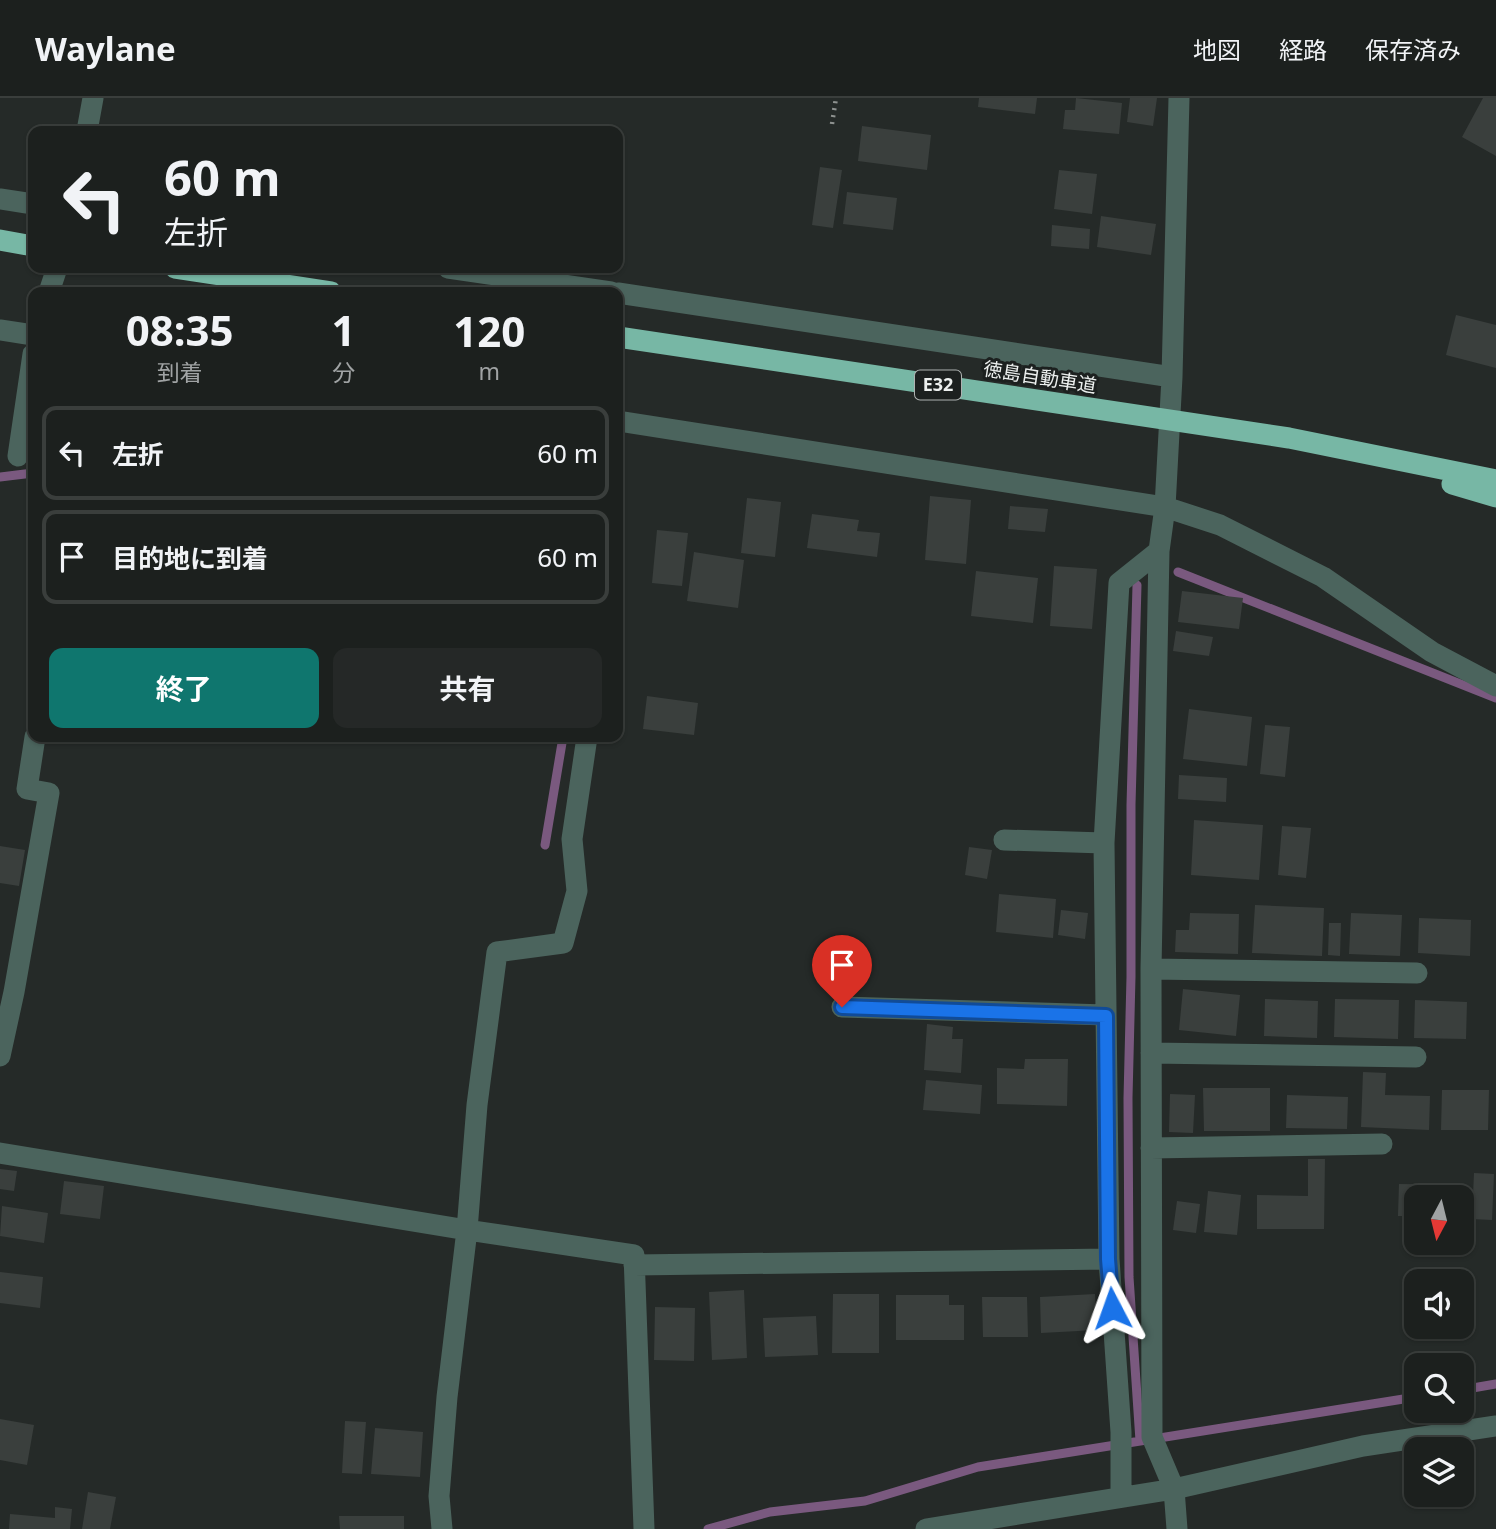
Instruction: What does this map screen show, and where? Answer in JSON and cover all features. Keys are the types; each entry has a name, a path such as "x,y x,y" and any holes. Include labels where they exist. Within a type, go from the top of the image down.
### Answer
{"highway":[{"path":"0,240 28,245"},
{"path":"208,273 298,287"},
{"name":"徳島自動車道","path":"623,338 1289,438 1496,480"},
{"name":"徳島自動車道","path":"1289,438 1496,497"}],"street":[{"path":"88,126 93,98"},
{"path":"1177,1529 1174,1489 1152,1437 1151,968 1159,551 1166,507 1172,377 1179,98"},
{"path":"0,199 28,203"},
{"path":"482,273 577,287"},
{"path":"623,294 1172,377"},
{"path":"0,330 28,334"},
{"path":"17,457 28,386"},
{"path":"623,422 1166,507 1220,525 1323,577 1432,652 1496,686"},
{"path":"1121,1497 1121,1432 1108,1259 1104,843 1119,583 1159,551"},
{"path":"0,1056 49,793 27,789 34,742"},
{"path":"442,1529 439,1496 447,1397 467,1230 477,1105 496,952 563,943 577,891 572,839 586,742"},
{"path":"1004,840 1104,843"},
{"path":"1151,968 1417,973"},
{"path":"842,1007 1106,1016"},
{"path":"1151,1053 1416,1057"},
{"path":"1151,1148 1382,1144"},
{"path":"0,1153 634,1255 644,1529"},
{"path":"634,1265 1108,1259"},
{"path":"926,1529 1174,1489 1363,1446 1496,1426"}],"path":[{"path":"832,124 836,98"}],"building":[{"path":"979,98 1037,98 1035,114 978,107"},
{"path":"1076,98 1122,103 1119,134 1063,129 1065,110 1075,110"},
{"path":"1130,98 1157,98 1153,126 1127,122"},
{"path":"1483,98 1496,98 1496,156 1462,137"},
{"path":"862,126 931,135 927,170 858,161"},
{"path":"820,167 842,170 833,228 812,225"},
{"path":"1059,170 1097,174 1092,214 1054,209"},
{"path":"847,192 897,198 893,230 843,224"},
{"path":"1101,216 1156,224 1151,255 1097,247"},
{"path":"1052,225 1090,229 1089,249 1051,246"},
{"path":"1456,315 1496,325 1496,368 1446,355"},
{"path":"930,496 971,500 966,564 925,560"},
{"path":"747,498 781,502 775,557 741,553"},
{"path":"1010,506 1048,509 1045,532 1008,529"},
{"path":"812,514 859,520 857,531 880,533 877,557 807,548"},
{"path":"657,530 688,533 682,586 652,583"},
{"path":"694,552 744,560 738,608 687,601"},
{"path":"1054,566 1097,569 1092,629 1050,626"},
{"path":"976,571 1038,578 1033,623 971,616"},
{"path":"1182,591 1243,598 1239,629 1178,622"},
{"path":"1176,631 1213,637 1209,656 1173,651"},
{"path":"647,696 698,703 694,735 643,729"},
{"path":"1189,709 1252,717 1247,766 1183,759"},
{"path":"1265,725 1290,727 1285,777 1260,774"},
{"path":"1179,775 1227,778 1226,802 1178,799"},
{"path":"1194,820 1263,825 1259,880 1191,875"},
{"path":"1282,826 1311,828 1306,878 1278,875"},
{"path":"0,846 25,850 19,886 0,883"},
{"path":"969,847 992,850 987,879 965,875"},
{"path":"999,894 1056,899 1053,938 996,932"},
{"path":"1255,905 1324,908 1322,956 1252,953"},
{"path":"1061,910 1088,913 1085,939 1058,935"},
{"path":"1190,913 1239,914 1238,954 1175,952 1176,930 1189,930"},
{"path":"1351,913 1402,915 1400,956 1349,954"},
{"path":"1419,918 1471,920 1470,956 1418,953"},
{"path":"1329,923 1341,923 1340,956 1328,955"},
{"path":"1183,989 1240,995 1236,1036 1179,1030"},
{"path":"1265,999 1318,1001 1317,1038 1264,1036"},
{"path":"1335,999 1399,1000 1398,1039 1334,1037"},
{"path":"1415,1000 1467,1002 1466,1039 1414,1038"},
{"path":"927,1024 953,1027 952,1039 963,1039 961,1073 924,1070"},
{"path":"1025,1059 1068,1059 1067,1106 997,1104 997,1068 1024,1069"},
{"path":"1363,1072 1386,1073 1385,1095 1430,1096 1429,1130 1361,1127"},
{"path":"926,1080 982,1085 980,1114 923,1110"},
{"path":"1203,1088 1270,1088 1270,1131 1204,1131"},
{"path":"1442,1090 1489,1090 1488,1130 1441,1130"},
{"path":"1170,1094 1195,1095 1193,1133 1169,1132"},
{"path":"1287,1095 1348,1097 1347,1129 1286,1128"},
{"path":"1308,1159 1325,1159 1324,1229 1257,1229 1257,1195 1308,1196"},
{"path":"0,1169 17,1171 14,1191 0,1189"},
{"path":"1474,1173 1494,1174 1492,1220 1474,1219"},
{"path":"64,1181 104,1186 100,1219 60,1214"},
{"path":"1399,1184 1463,1185 1404,1185 1404,1216 1398,1216"},
{"path":"1208,1191 1241,1195 1237,1235 1204,1232"},
{"path":"1177,1201 1200,1204 1196,1233 1173,1230"},
{"path":"2,1206 48,1213 44,1243 0,1236"},
{"path":"0,1272 43,1277 40,1308 0,1303"},
{"path":"744,1290 747,1358 712,1360 709,1292"},
{"path":"833,1294 879,1294 879,1353 832,1353"},
{"path":"1095,1294 1097,1330 1041,1333 1040,1297"},
{"path":"896,1295 949,1295 949,1305 964,1305 964,1340 896,1340"},
{"path":"982,1297 1027,1297 1028,1337 983,1337"},
{"path":"655,1307 695,1308 694,1361 654,1360"},
{"path":"816,1316 818,1355 765,1357 763,1318"},
{"path":"0,1419 34,1425 27,1465 0,1460"},
{"path":"345,1421 366,1422 362,1474 342,1473"},
{"path":"375,1428 423,1432 420,1477 371,1474"},
{"path":"88,1492 116,1497 110,1529 82,1529"},
{"path":"55,1507 72,1509 70,1529 9,1529 10,1514 55,1518"},
{"path":"339,1516 404,1516 404,1529 340,1529"}],"waterway":[{"path":"0,477 28,474"},
{"path":"1178,572 1496,698"},
{"path":"1137,585 1131,805 1128,1098 1129,1277 1140,1441"},
{"path":"545,845 562,742"},
{"path":"1474,1388 1496,1384"},
{"path":"708,1529 770,1512 865,1501 978,1467 1404,1399"}],"route":[{"path":"842,1007 1106,1016 1108,1259 1112,1308"}]}
